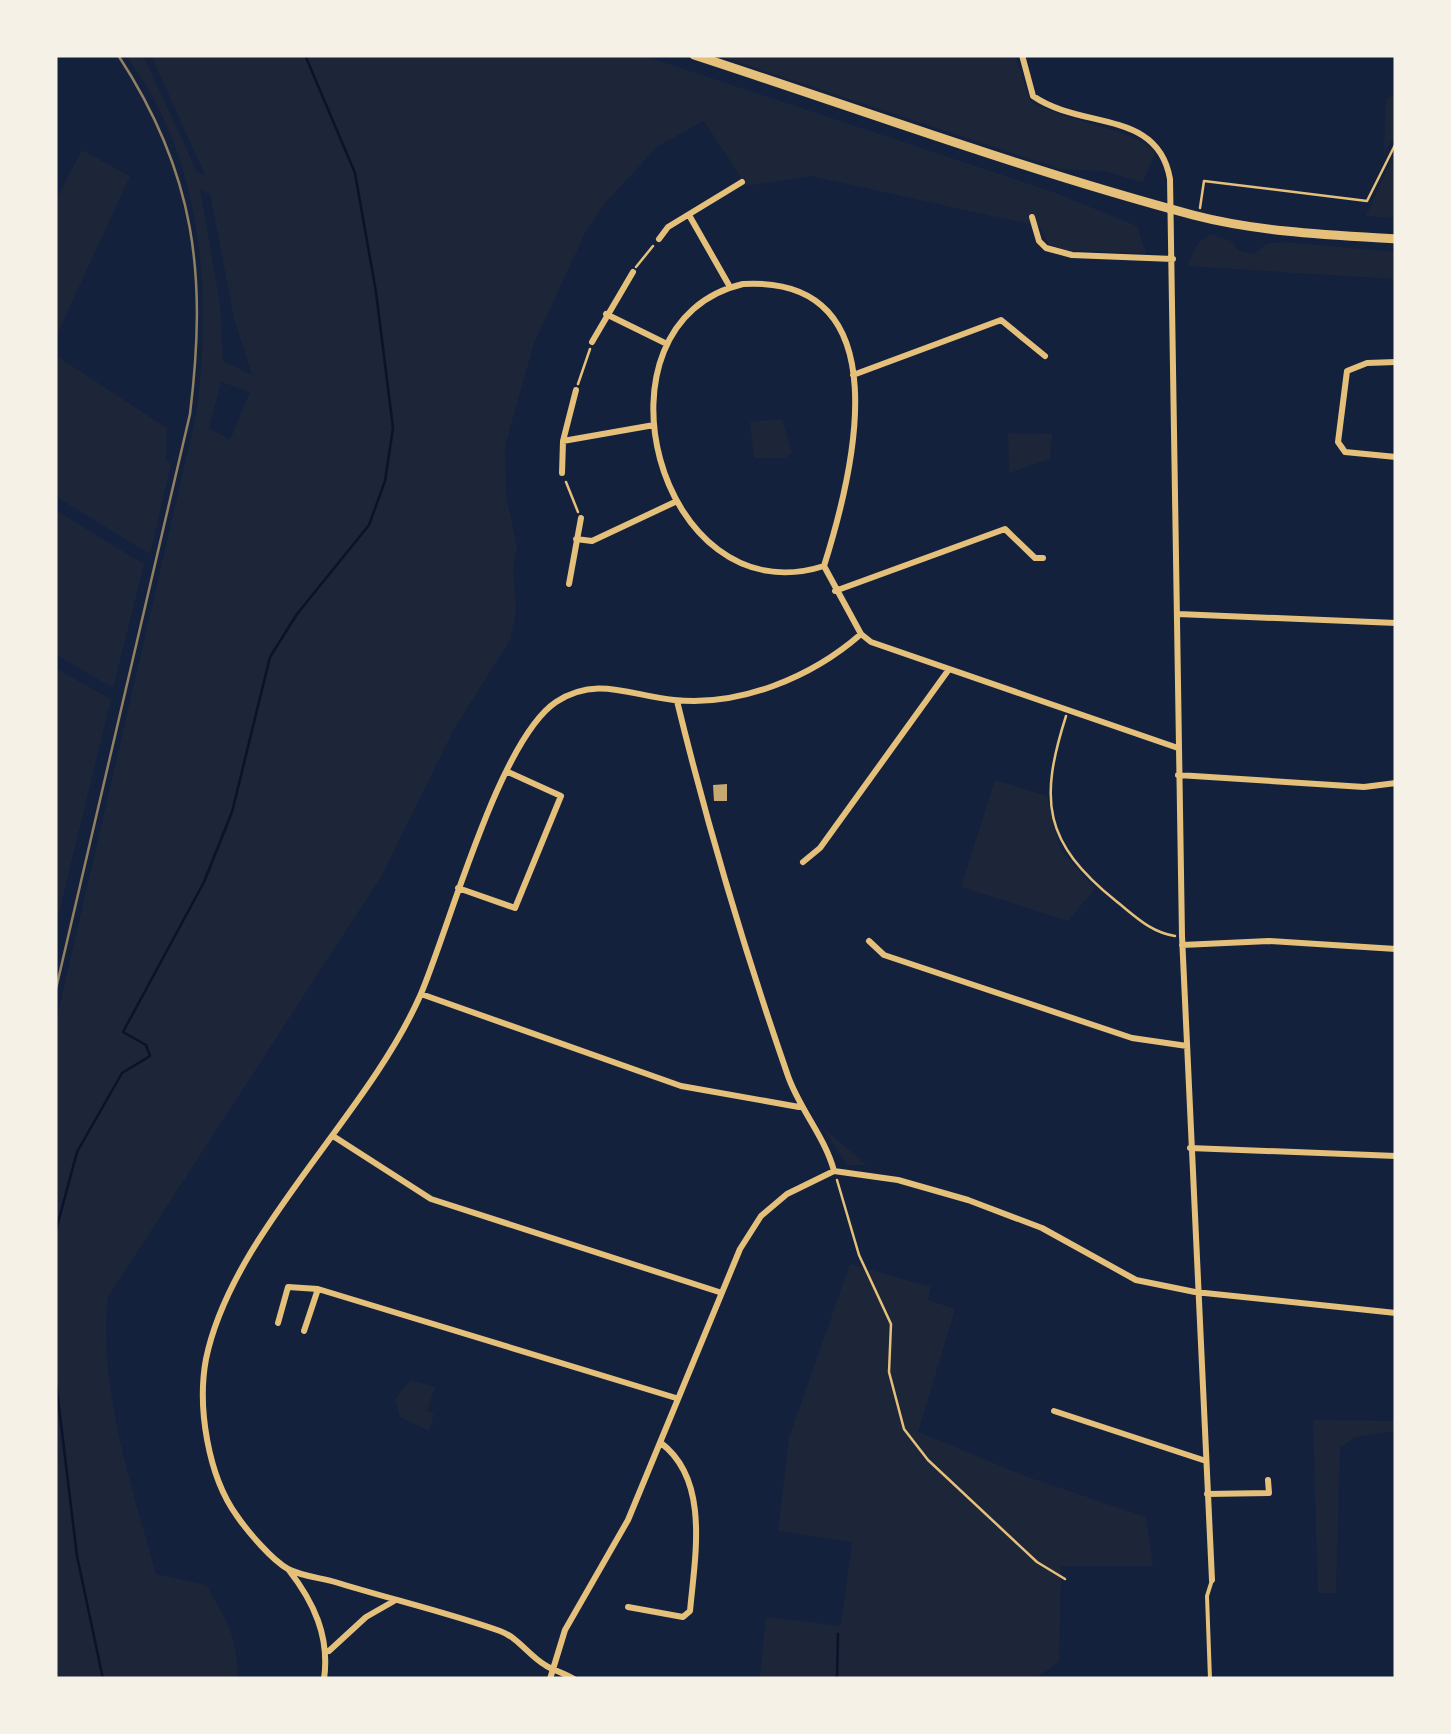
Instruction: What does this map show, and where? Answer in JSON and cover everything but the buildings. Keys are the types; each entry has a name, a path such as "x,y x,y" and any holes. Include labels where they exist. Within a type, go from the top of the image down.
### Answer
{"main road":[{"path":"694,55 1063,180 1249,225 1396,239"}],"street":[{"path":"1022,55 1033,96 1047,106 1126,127 1158,145 1167,163 1174,259 1182,941 1195,1292 1212,1580"},
{"path":"659,238 668,226 742,182"},
{"path":"690,215 730,288"},
{"path":"1032,217 1039,241 1056,252 1174,259"},
{"path":"592,342 632,272"},
{"path":"824,566 794,574 743,562 708,541 676,502 659,459 654,425 667,344 688,310 730,288 769,284 802,291 830,316 843,339 857,403 854,458 824,566 860,634 900,656 1178,748"},
{"path":"606,314 667,344"},
{"path":"853,376 1000,320 1045,356"},
{"path":"1396,362 1367,363 1347,371 1338,442 1345,452 1396,456"},
{"path":"562,473 563,441 576,390"},
{"path":"563,441 654,425"},
{"path":"576,539 592,542 676,502"},
{"path":"569,584 581,518"},
{"path":"835,591 1005,529 1035,558 1043,558"},
{"path":"1177,614 1396,623"},
{"path":"324,1679 328,1652 305,1590 238,1518 228,1501 205,1422 202,1391 222,1308 254,1250 390,1056 421,994 458,888 508,772 528,733 558,701 612,686 677,701 736,695 787,681 836,656 860,634"},
{"path":"803,862 820,848 947,672"},
{"path":"677,701 734,914 799,1107 828,1150 834,1172"},
{"path":"458,888 515,908 525,893 561,796 508,772"},
{"path":"1178,775 1364,787 1396,784"},
{"path":"1182,941 1270,941 1396,949"},
{"path":"869,942 884,955 1132,1038 1187,1046"},
{"path":"421,994 681,1086 799,1107"},
{"path":"334,1136 431,1199 719,1292"},
{"path":"1190,1148 1396,1156"},
{"path":"550,1679 550,1668 564,1630 628,1520 719,1292 761,1216 787,1194 834,1172 898,1180 968,1200 1042,1228 1136,1280 1195,1292 1396,1313"},
{"path":"278,1323 288,1287 318,1289 676,1398"},
{"path":"304,1330 318,1289"},
{"path":"1054,1411 1204,1460"},
{"path":"628,1607 683,1617 690,1611 696,1553 693,1498 688,1473 676,1454 660,1442"},
{"path":"1207,1494 1268,1493 1268,1480"},
{"path":"287,1568 502,1632 550,1668 574,1679"},
{"path":"328,1652 366,1616 395,1600"}],"lane":[{"path":"1210,1679 1206,1596 1212,1580"}],"path":[{"path":"1200,202 1204,180 1367,201 1396,142"},
{"path":"632,272 659,238"},
{"path":"576,390 592,342"},
{"path":"562,473 581,518"},
{"path":"1068,712 1048,783 1064,848 1098,886 1149,928 1182,941"},
{"path":"834,1172 858,1254 891,1324 889,1372 904,1430 928,1460 1037,1562 1065,1579"}],"shaded area":[{"path":"125,55 143,55 197,172 206,177 151,55 642,55 1053,192 1137,226 1146,253 1065,250 1049,244 1039,226 811,176 747,186 704,121 658,146 606,202 587,229 534,343 505,446 506,496 517,547 513,566 516,612 510,640 454,729 382,875 108,1297 106,1332 112,1402 156,1574 206,1585 230,1630 237,1679 55,1679 55,1026 196,416 201,370 202,275 196,228 171,136 151,94","holes":["200,189 210,194 234,318 252,375 223,361 220,304","221,382 250,392 230,440 209,428"]},
{"path":"716,55 1015,55 1030,101 1132,137 1155,152 1143,182 1103,171 1061,169"},
{"path":"1396,93 1396,134 1384,153 1386,100"},
{"path":"82,150 130,176 55,339 55,201"},
{"path":"1396,150 1396,218 1366,216"},
{"path":"1210,234 1231,241 1239,251 1254,254 1266,244 1284,242 1396,252 1396,279 1187,266 1197,244"},
{"path":"55,355 167,428 166,460 171,464 150,554 55,496"},
{"path":"782,419 792,453 785,458 754,458 750,422"},
{"path":"1008,433 1052,434 1050,459 1009,473"},
{"path":"55,510 144,564 113,688 55,654"},
{"path":"55,668 111,699 55,929"},
{"path":"995,780 1047,796 1061,850 1095,889 1068,921 961,887"},
{"path":"823,1128 867,1165 847,1165"},
{"path":"850,1264 931,1287 928,1300 955,1309 918,1432 1025,1476 1146,1517 1153,1566 1061,1566 1059,1662 1035,1679 760,1679 766,1617 841,1626 852,1542 778,1531 789,1438"},
{"path":"411,1380 435,1387 427,1411 434,1414 429,1431 400,1417 395,1399"},
{"path":"1313,1420 1396,1421 1396,1431 1355,1437 1340,1448 1336,1593 1318,1593"}],"waterway":[{"path":"55,1234 77,1152 122,1073 150,1056 146,1045 123,1032 204,882 232,812 270,657 297,614 369,525 385,481 393,428 376,292 355,173 305,55"},
{"path":"55,1374 77,1556 103,1679"},
{"path":"837,1679 838,1634"}],"railway":[{"path":"55,993 190,414 195,364 195,271 180,184 165,142 118,55"}]}
